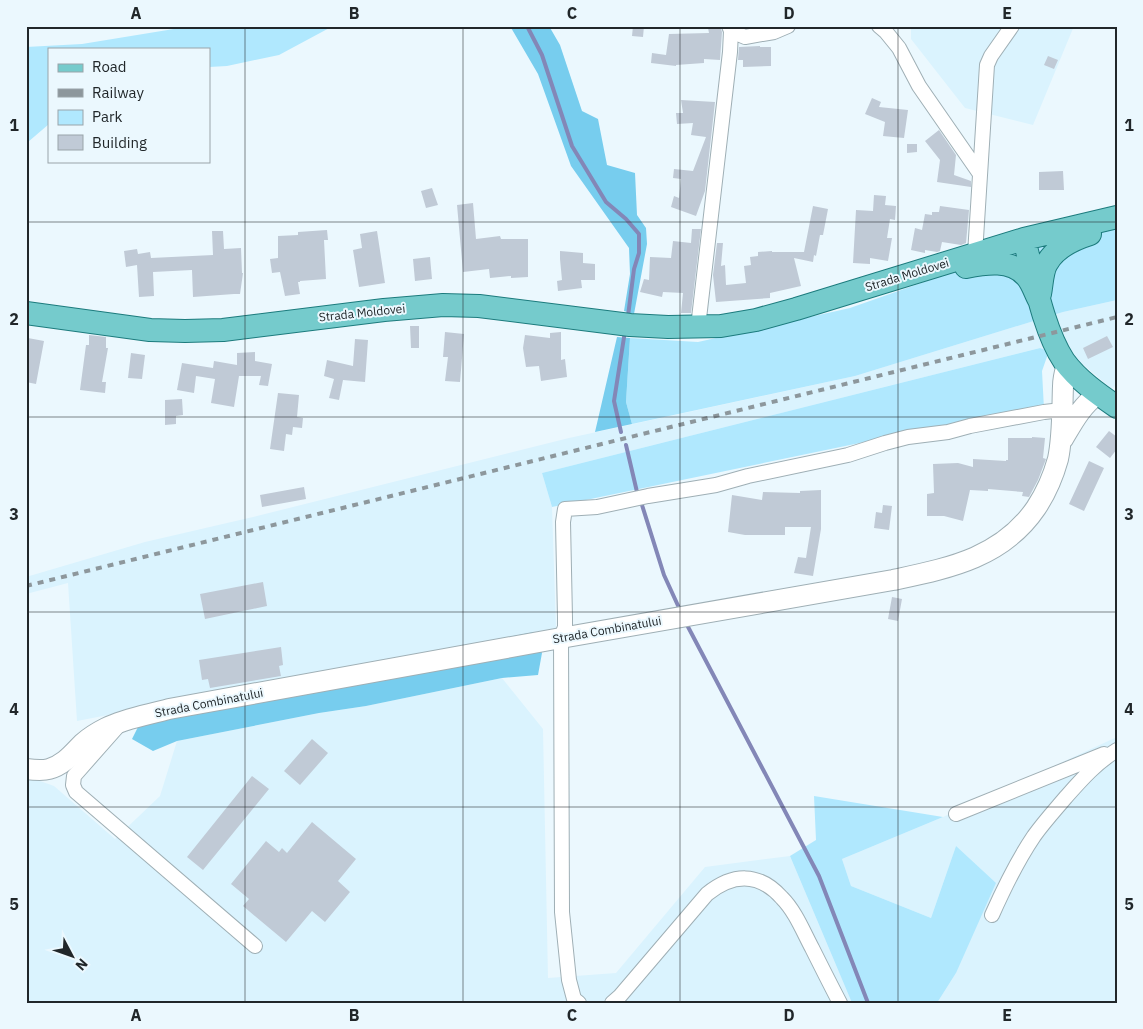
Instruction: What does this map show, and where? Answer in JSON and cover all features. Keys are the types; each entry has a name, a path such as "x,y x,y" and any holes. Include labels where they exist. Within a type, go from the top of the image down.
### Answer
{"main road":[{"name":"Strada Moldovei","path":"26,313 150,330 185,331 223,330 384,310 443,305 479,306 630,325 668,327 721,326 756,320 796,309 1024,239 1117,217"},
{"path":"1039,300 1047,263 1060,248 1077,238 1117,226"},
{"path":"1024,239 1039,300 1058,350 1078,376 1098,394 1117,407"},
{"path":"860,289 890,285 989,263 1009,265 1018,270 1026,276 1039,300"}],"street":[{"path":"698,327 730,29 745,37 774,32 788,26"},
{"path":"879,26 899,48 919,86 980,174"},
{"path":"975,254 987,65 1012,26"},
{"name":"Strada Combinatului","path":"26,769 39,771 56,767 84,742 95,735 123,721 169,709 893,580 938,570 980,556 997,547 1020,528 1044,496 1058,459 1063,412 1063,384 1067,364"},
{"path":"1060,444 1080,411 1098,394"},
{"path":"579,1003 574,999 569,980 562,912 561,638 565,627 563,522 565,510 597,507 648,496 716,485 848,455 908,437 948,432 1044,412 1063,412"},
{"path":"123,721 74,776 73,785 76,792 255,946"},
{"path":"956,814 1117,749"},
{"path":"992,915 1022,854 1044,823 1089,771 1117,749"},
{"path":"612,1003 708,894 723,883 734,879 747,878 761,881 783,898 800,926 840,1003"}],"shaded area":[{"path":"510,26 549,26 560,45 582,111 598,119 607,165 635,173 637,215 646,228 647,244 634,314 624,311 630,274 629,248 571,166 538,74"},
{"path":"911,26 1074,26 1033,125 965,108 911,39"},
{"path":"1117,300 1117,384 1112,389 1081,363 1040,348 542,473 552,507 556,628 77,721 68,583 26,594 26,577 145,542 569,438 855,376 1063,312"},
{"path":"617,337 630,338 626,402 632,424 595,432"},
{"path":"534,632 542,653 538,675 502,678 366,706 319,713 177,741 153,751 132,739 140,723 139,709"},
{"path":"502,678 543,729 548,978 616,973 705,867 790,856 852,1003 26,1003 26,776 54,786 115,839 160,796 177,741 319,713 366,706"},
{"path":"1117,737 1117,1003 937,1003 956,973 956,846 931,918 851,886 842,859 943,817"}],"green space":[{"path":"192,26 333,26 279,55 227,66 210,67 210,48 48,48 48,125 28,142 26,155 26,47 82,44"},
{"path":"1117,214 1117,300 1063,312 855,376 632,424 626,402 630,338 698,342 850,308"},
{"path":"1040,348 1049,351 1042,371 1044,409 1014,411 552,507 542,473"},
{"path":"814,796 943,817 842,859 851,886 931,918 956,846 996,883 956,973 937,1003 852,1003 790,856 816,840"}],"building":[{"path":"633,26 644,26 643,37 632,36"},
{"path":"714,26 720,26 722,32 720,60 704,59 704,63 676,66 651,63 652,53 666,55 669,34 709,33 708,28 714,28"},
{"path":"739,47 771,47 771,66 743,67 743,60 738,60"},
{"path":"1048,56 1058,60 1054,69 1044,65"},
{"path":"872,98 881,102 879,107 908,110 904,138 883,136 885,122 865,114"},
{"path":"681,100 715,102 705,191 696,216 671,207 674,196 679,198 681,179 673,178 674,169 693,171 706,137 691,135 693,123 677,124 676,113 683,113"},
{"path":"939,130 956,155 954,175 971,181 971,187 937,182 940,160 925,141"},
{"path":"907,144 917,144 917,152 907,153"},
{"path":"1063,171 1064,190 1039,190 1039,172"},
{"path":"432,188 438,205 426,208 421,191"},
{"path":"874,195 886,196 885,205 896,206 895,220 890,219 887,238 892,238 888,261 870,258 870,264 853,263 856,210 873,211"},
{"path":"473,203 476,239 500,236 501,239 528,239 528,277 490,278 489,269 463,272 457,205"},
{"path":"813,206 828,209 823,235 820,235 813,262 794,258 801,286 770,293 770,298 716,302 713,275 717,243 723,243 721,266 725,265 726,285 746,283 744,266 751,265 750,257 758,256 758,252 804,252"},
{"path":"940,206 969,210 966,243 961,245 942,242 940,251 937,252 925,250 925,253 911,250 915,228 922,230 925,214 932,215 932,212 939,212"},
{"path":"692,229 701,229 691,313 681,313 683,293 663,292 662,297 640,292 644,279 649,280 650,257 671,258 673,241 691,243"},
{"path":"327,230 328,240 324,240 326,279 300,281 298,282 300,294 285,296 280,272 272,273 270,259 278,258 278,236 298,235 298,232"},
{"path":"212,231 223,231 224,249 241,248 243,273 240,294 193,297 192,270 153,272 154,296 139,297 137,265 126,267 124,251 137,249 138,254 150,252 151,258 213,255"},
{"path":"377,231 385,283 359,287 353,250 362,248 360,234"},
{"path":"560,251 583,253 583,263 595,264 595,280 581,280 582,288 558,291 557,281 562,280"},
{"path":"430,257 432,279 415,281 413,259"},
{"path":"410,326 419,326 419,348 411,348"},
{"path":"445,332 464,334 460,382 445,381 448,357 443,357"},
{"path":"561,332 561,360 565,359 567,377 541,381 539,366 526,367 523,348 525,335 550,338 550,333"},
{"path":"89,335 106,337 106,348 108,348 102,382 106,382 105,393 80,390 86,345 89,345"},
{"path":"1107,336 1113,347 1088,359 1083,348"},
{"path":"28,338 44,341 36,384 26,382 26,348"},
{"path":"355,339 368,340 365,382 343,380 339,400 329,398 334,379 324,376 327,360 353,366"},
{"path":"255,352 255,361 272,364 268,386 259,385 261,376 239,376 234,407 211,403 215,379 196,376 194,393 177,390 182,363 213,368 214,361 237,365 237,353"},
{"path":"131,353 145,355 142,379 128,378"},
{"path":"278,393 299,395 297,417 303,418 302,428 293,427 292,435 286,434 284,451 270,449"},
{"path":"182,399 183,415 176,416 176,424 165,425 165,400"},
{"path":"1109,431 1117,437 1117,449 1110,458 1096,447"},
{"path":"1008,438 1045,438 1043,458 1046,459 1029,497 1022,496 1023,492 988,489 988,491 970,490 963,521 944,516 927,516 927,494 934,493 933,464 958,463 973,467 973,459 1006,461 1008,460"},
{"path":"1089,461 1104,468 1084,511 1069,504"},
{"path":"304,487 306,499 262,507 260,495"},
{"path":"821,490 821,529 813,576 794,573 798,557 806,558 811,527 785,527 785,535 745,535 728,532 732,495 762,500 763,492 800,493 800,491"},
{"path":"883,505 892,506 889,530 874,528 876,512 882,513"},
{"path":"263,582 267,606 205,619 200,594"},
{"path":"892,597 902,599 898,621 888,619"},
{"path":"281,647 283,665 279,666 281,676 210,688 208,679 202,680 199,660"},
{"path":"312,739 328,753 300,785 284,771"},
{"path":"252,776 269,789 203,870 187,857"},
{"path":"312,822 356,859 338,881 350,892 325,922 312,911 286,942 243,906 249,899 231,884 266,841 279,852 282,848 287,853"}],"waterway":[{"path":"527,26 542,55 572,146 606,202 626,219 639,234 639,253 634,269 628,316"},
{"path":"621,432 614,401 625,331"},
{"path":"626,445 637,492"},
{"path":"642,505 664,575 680,610"},
{"path":"686,623 819,876 868,1003"}],"railway":[{"path":"26,586 1117,317"}]}
